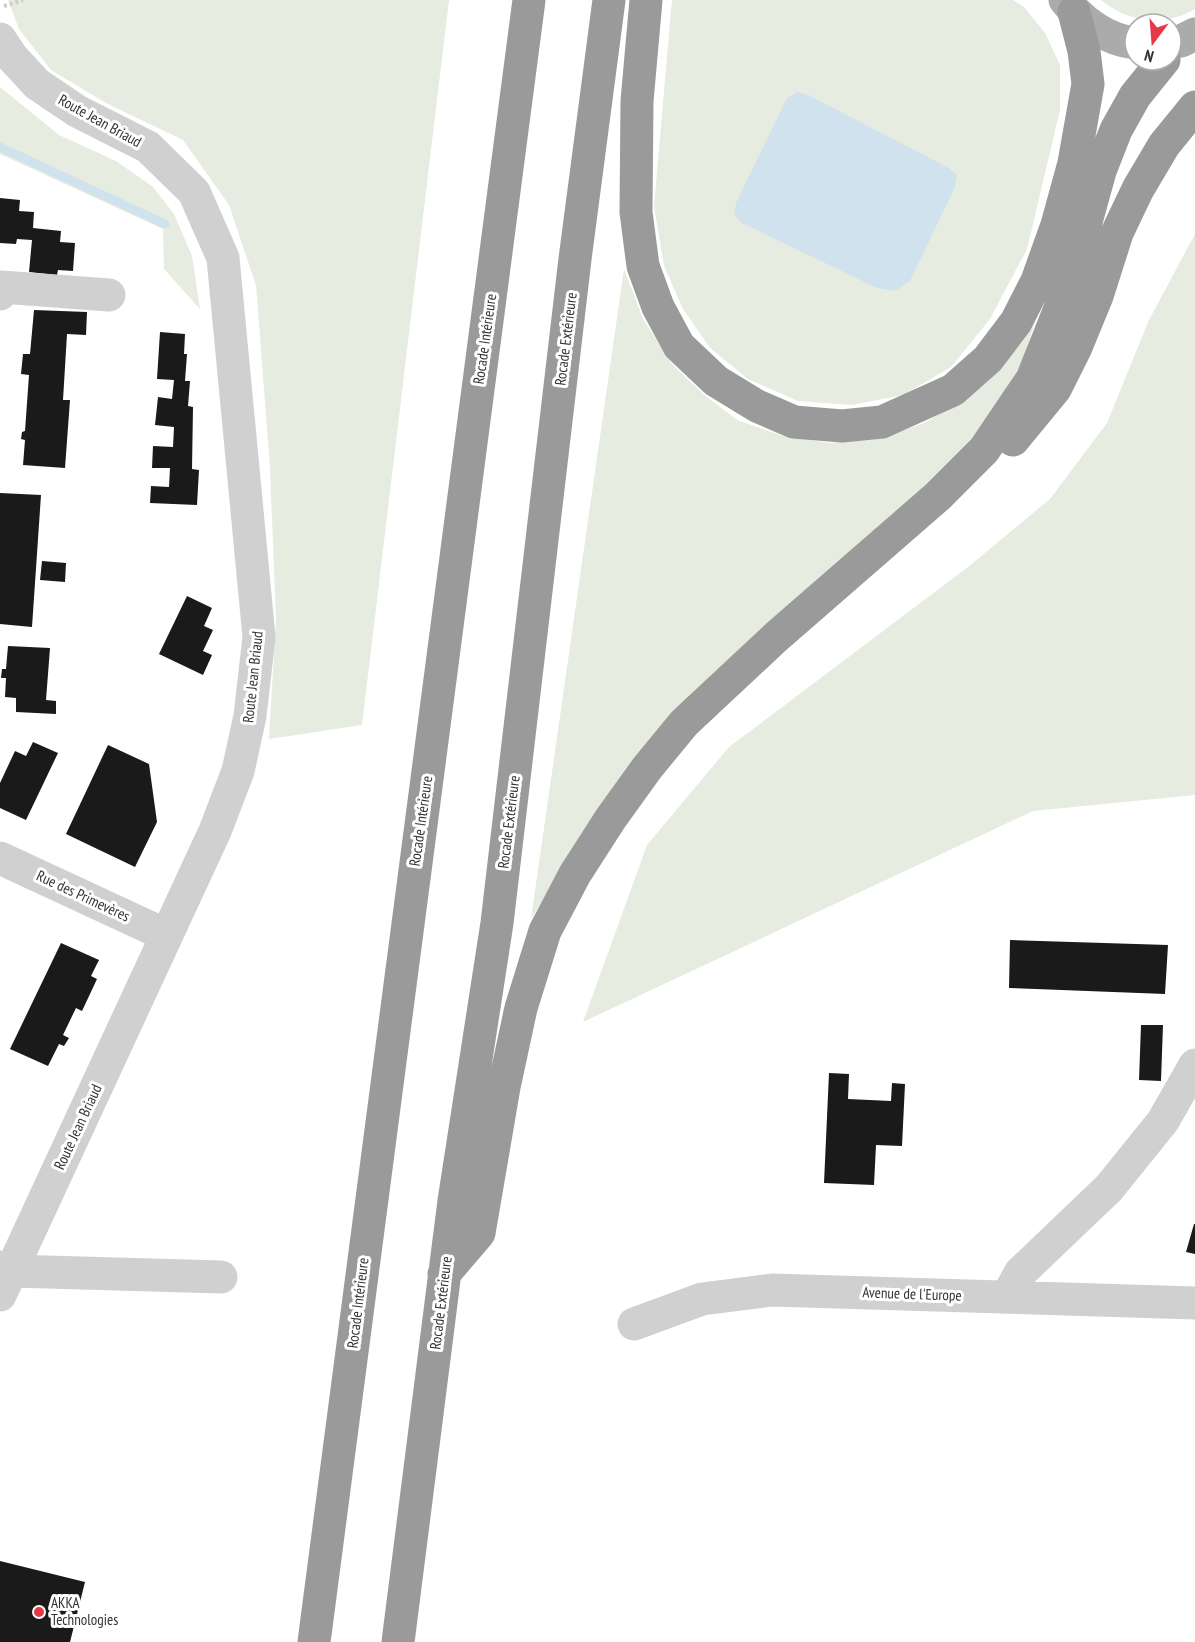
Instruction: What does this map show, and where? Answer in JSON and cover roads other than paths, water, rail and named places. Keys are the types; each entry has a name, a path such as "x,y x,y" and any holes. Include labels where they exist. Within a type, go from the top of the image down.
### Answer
{"highway":[{"path":"498,244 510,0"},
{"name":"Rocade Intérieure","path":"314,1642 529,0"},
{"name":"Rocade Extérieure","path":"398,1642 444,1274 497,922 574,271 609,0"},
{"path":"646,0 637,101 636,212 643,266 658,307 679,346 716,381 757,406 794,422 842,426 882,423 953,390 988,359 1016,322 1036,281 1057,225 1076,152 1088,84 1084,51 1070,6"},
{"path":"444,1274 479,1233 504,1087 521,1008 546,931 575,874 635,785 684,723 776,637 938,496 984,450 1032,379 1066,291 1100,171 1116,130 1135,96 1155,72"},
{"path":"889,540 949,504 998,459 1055,389 1098,296 1117,233 1138,189 1164,146 1195,107"}],"main road":[{"path":"1070,6 1097,30 1123,42"}],"street":[{"name":"Route Jean Briaud","path":"0,39 12,57 37,84 77,111 148,147 194,192 223,258 259,637 250,716 238,771 215,831 4,1278"},
{"path":"0,294 1,287 109,295"},
{"name":"Rue des Primevères","path":"0,858 153,929 165,937"},
{"path":"1007,1297 1020,1273 1109,1188 1123,1171 1163,1121 1195,1065"},
{"path":"4,1278 221,1277"},
{"name":"Avenue de l'Europe","path":"634,1324 702,1299 772,1290 1195,1303"}],"water":[{"path":"797,92 808,95 949,168 957,175 955,187 910,281 895,291 877,288 742,223 734,215 736,203 787,98"}],"waterway":[{"path":"0,147 165,224"}],"place":[{"name":"AKKA Technologies","path":"39,1612"}]}
